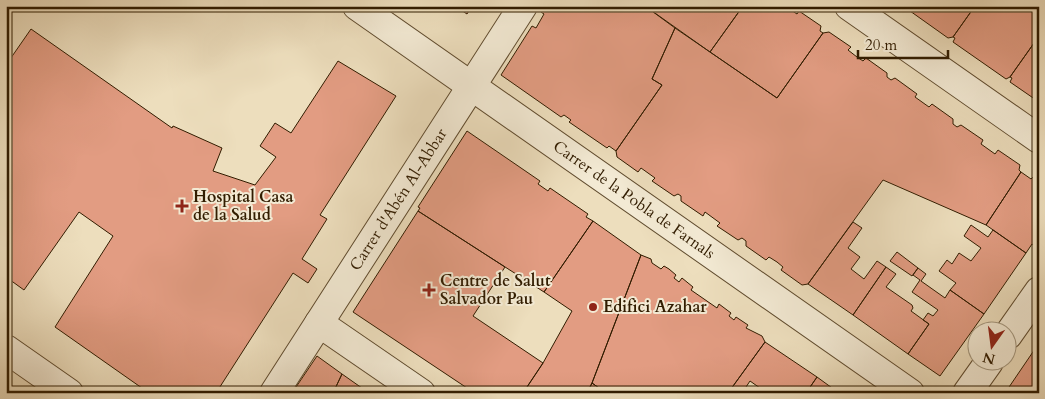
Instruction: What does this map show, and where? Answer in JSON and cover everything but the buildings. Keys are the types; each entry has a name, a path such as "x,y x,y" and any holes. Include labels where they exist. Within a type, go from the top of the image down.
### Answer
{"street":[{"name":"Carrer de la Pobla de Farnals","path":"357,6 910,393"},
{"name":"Carrer d'Abén Al-Abbar","path":"274,393 524,6"},
{"path":"849,6 1039,138"},
{"path":"1017,322 1039,291"},
{"path":"319,323 421,393"},
{"path":"6,349 69,393"},
{"path":"966,393 982,372"}],"place":[{"name":"Hospital Casa de la Salud","path":"182,206"},
{"name":"Centre de Salut Salvador Pau","path":"429,290"},
{"name":"Edifici Azahar","path":"593,307"}]}
